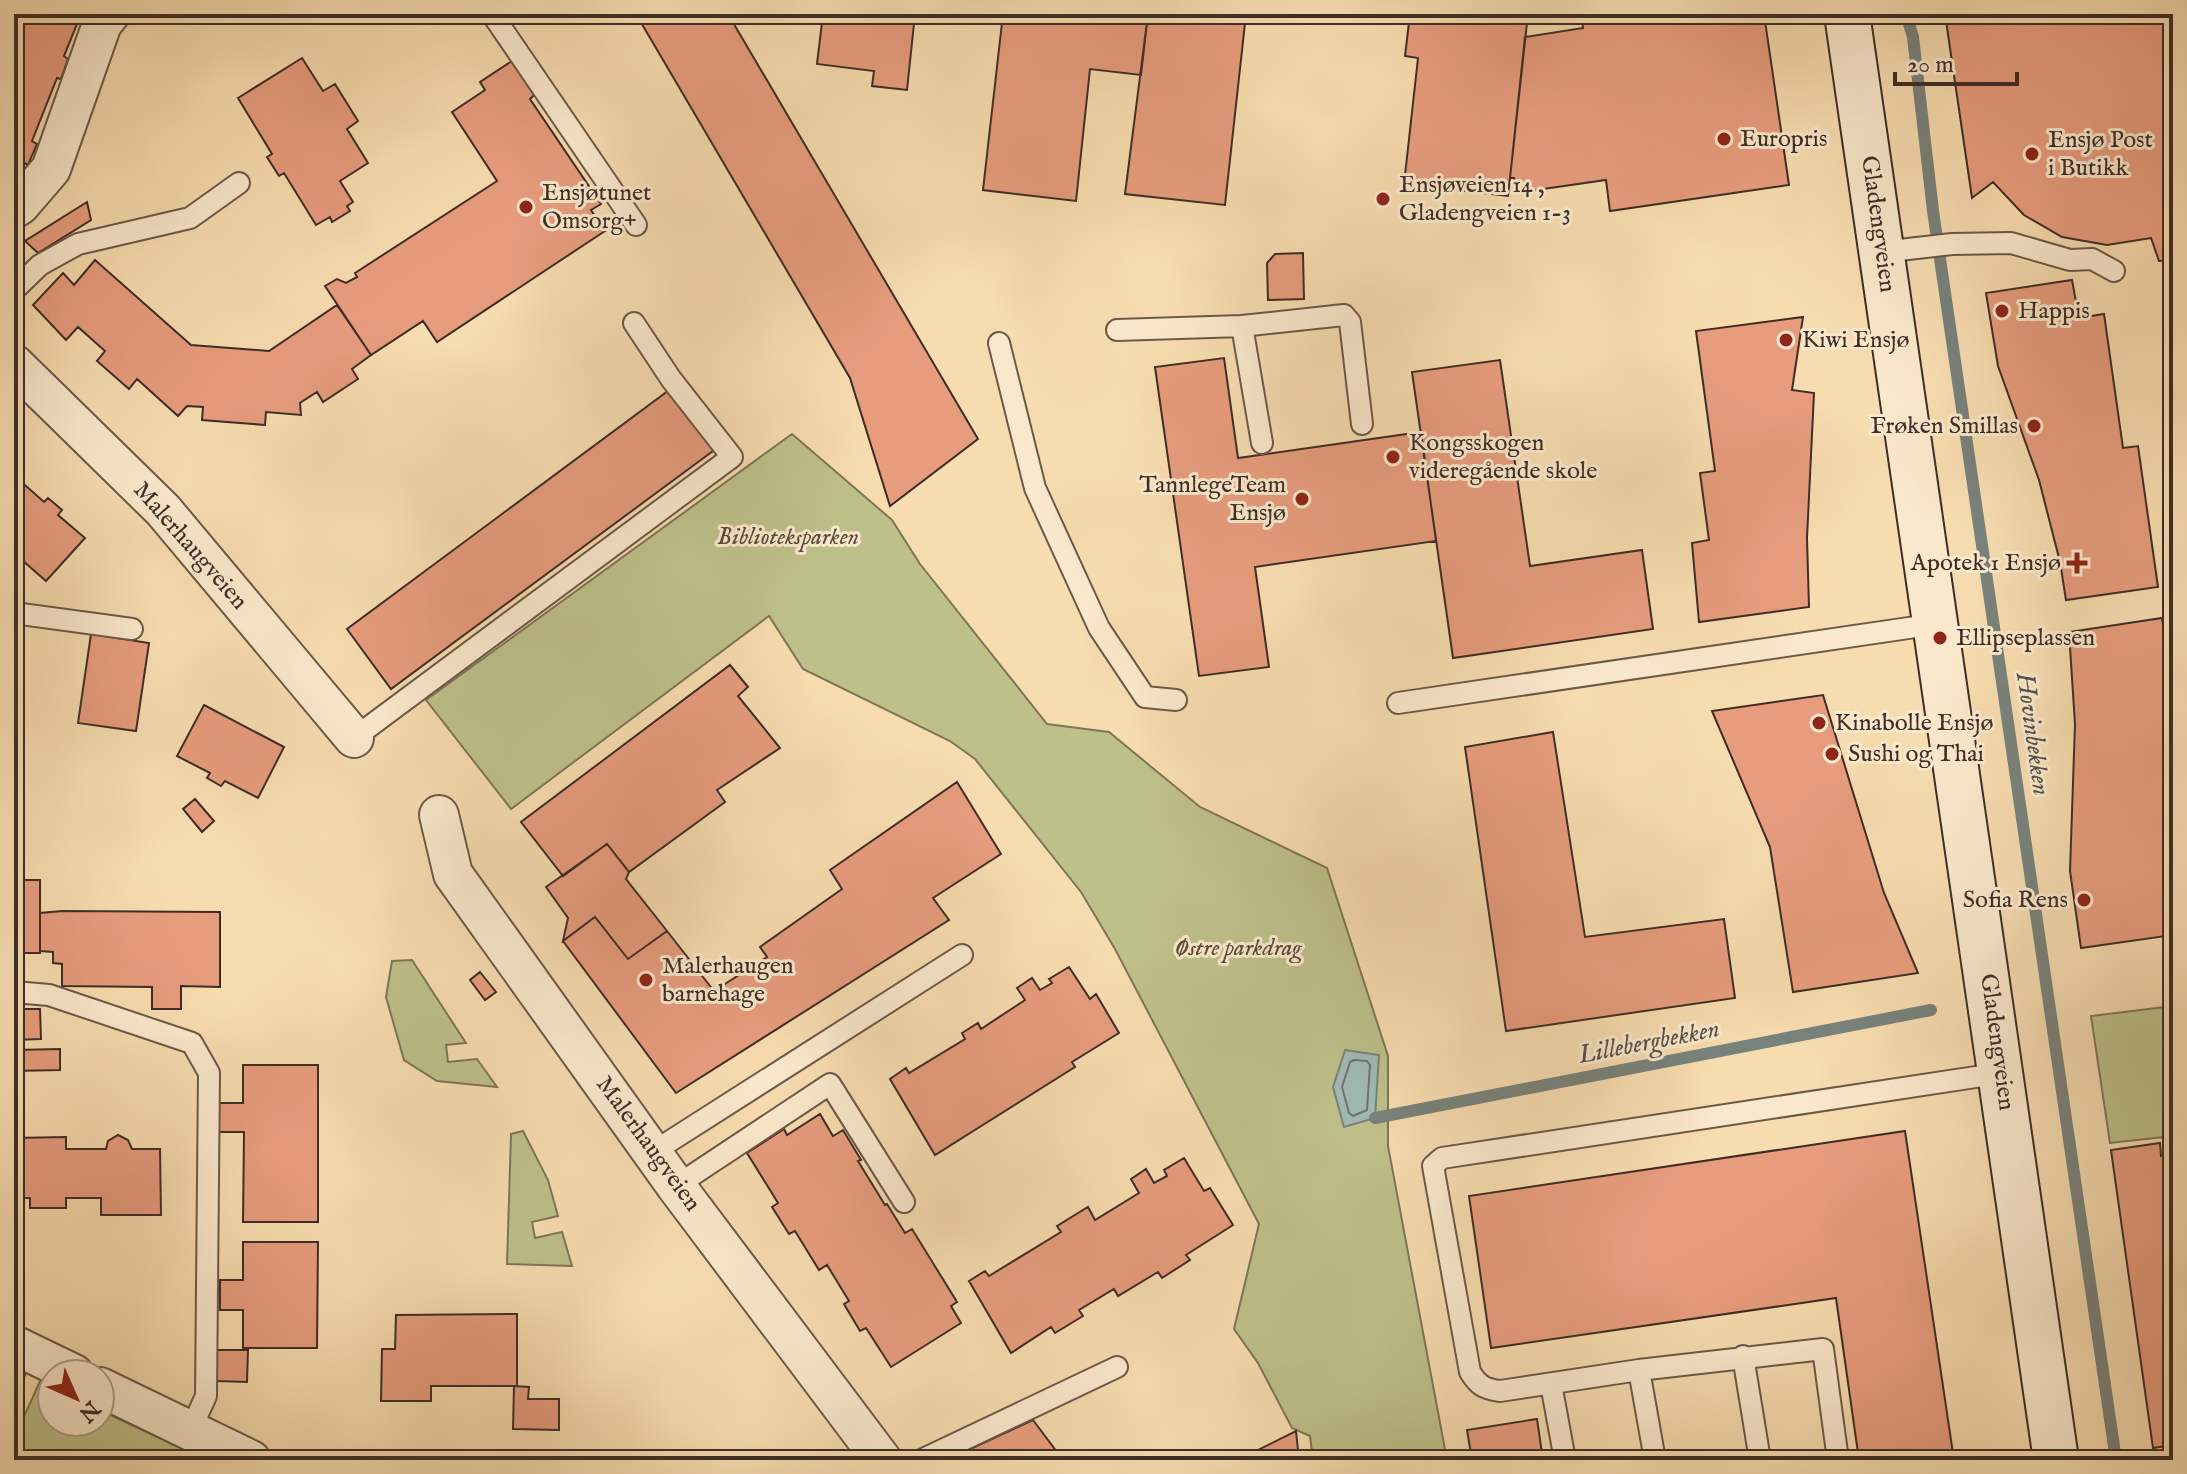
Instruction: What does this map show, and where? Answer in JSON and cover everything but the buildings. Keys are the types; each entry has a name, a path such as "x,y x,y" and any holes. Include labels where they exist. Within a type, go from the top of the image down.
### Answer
{"street":[{"path":"14,209 51,169 102,24 110,14"},
{"name":"Gladengveien","path":"1847,14 2056,1460"},
{"name":"Malerhaugveien","path":"14,364 163,510 354,738"},
{"name":"Malerhaugveien","path":"439,815 453,874 676,1186 882,1460"},
{"path":"116,1395 251,1460"}],"lane":[{"path":"492,14 636,225"},
{"path":"14,290 40,265 78,244 190,218 239,183"},
{"path":"1882,252 1952,244 2011,243 2070,260 2092,259 2114,271"},
{"path":"1117,330 1242,326 1344,315 1350,322 1362,424"},
{"path":"354,738 732,457 671,379 634,323"},
{"path":"1242,326 1262,443"},
{"path":"999,343 1035,488 1099,628 1145,697 1176,700"},
{"path":"14,613 132,629"},
{"path":"1398,703 1936,624"},
{"path":"653,1152 962,955"},
{"path":"14,992 49,995 192,1043 209,1073 206,1396 190,1431"},
{"path":"1838,1460 1823,1349 1743,1356 1500,1391 1486,1390 1470,1372 1433,1166 1442,1158 2002,1073"},
{"path":"676,1186 830,1084 904,1202"},
{"path":"1743,1356 1760,1460"},
{"path":"921,1460 1117,1367"},
{"path":"1639,1370 1655,1460"},
{"path":"1551,1384 1565,1460"}],"green space":[{"name":"Østre parkdrag","path":"792,434 892,520 920,564 1047,724 1109,732 1200,807 1327,868 1388,1056 1388,1146 1447,1460 1313,1460 1310,1436 1292,1428 1258,1363 1234,1329 1259,1224 1115,949 1081,892 975,759 950,741 803,669 769,616 511,809 426,700"},
{"path":"412,960 466,1043 446,1045 448,1062 477,1059 497,1087 437,1081 404,1060 386,997 392,961"},
{"path":"2173,1006 2173,1136 2110,1143 2091,1016"},
{"path":"523,1131 548,1180 558,1216 532,1222 535,1238 562,1232 572,1266 507,1264 511,1134"},
{"path":"36,1390 36,1438 116,1438 116,1418 196,1455 194,1460 14,1460 14,1439"}],"water":[{"path":"1345,1050 1379,1055 1375,1118 1344,1127 1333,1087"}],"waterway":[{"name":"Hovinbekken","path":"1906,14 1913,37 1933,211 2116,1460"},
{"name":"Lillebergbekken","path":"1375,1118 1931,1010"}],"place":[{"name":"Europris","path":"1724,139"},
{"name":"Ensjø Post i Butikk","path":"2032,154"},
{"name":"Ensjøveien 14 , Gladengveien 1-3","path":"1383,199"},
{"name":"Ensjøtunet Omsorg+","path":"526,207"},
{"name":"Happis","path":"2002,311"},
{"name":"Kiwi Ensjø","path":"1786,340"},
{"name":"Frøken Smillas","path":"2034,426"},
{"name":"Kongsskogen videregående skole","path":"1393,457"},
{"name":"TannlegeTeam Ensjø","path":"1302,499"},
{"name":"Apotek 1 Ensjø","path":"2077,563"},
{"name":"Ellipseplassen","path":"1940,638"},
{"name":"Kinabolle Ensjø","path":"1819,723"},
{"name":"Sushi og Thai","path":"1832,754"},
{"name":"Sofia Rens","path":"2084,900"},
{"name":"Malerhaugen barnehage","path":"646,980"}],"park label":[{"name":"Biblioteksparken","path":"788,537"}]}
